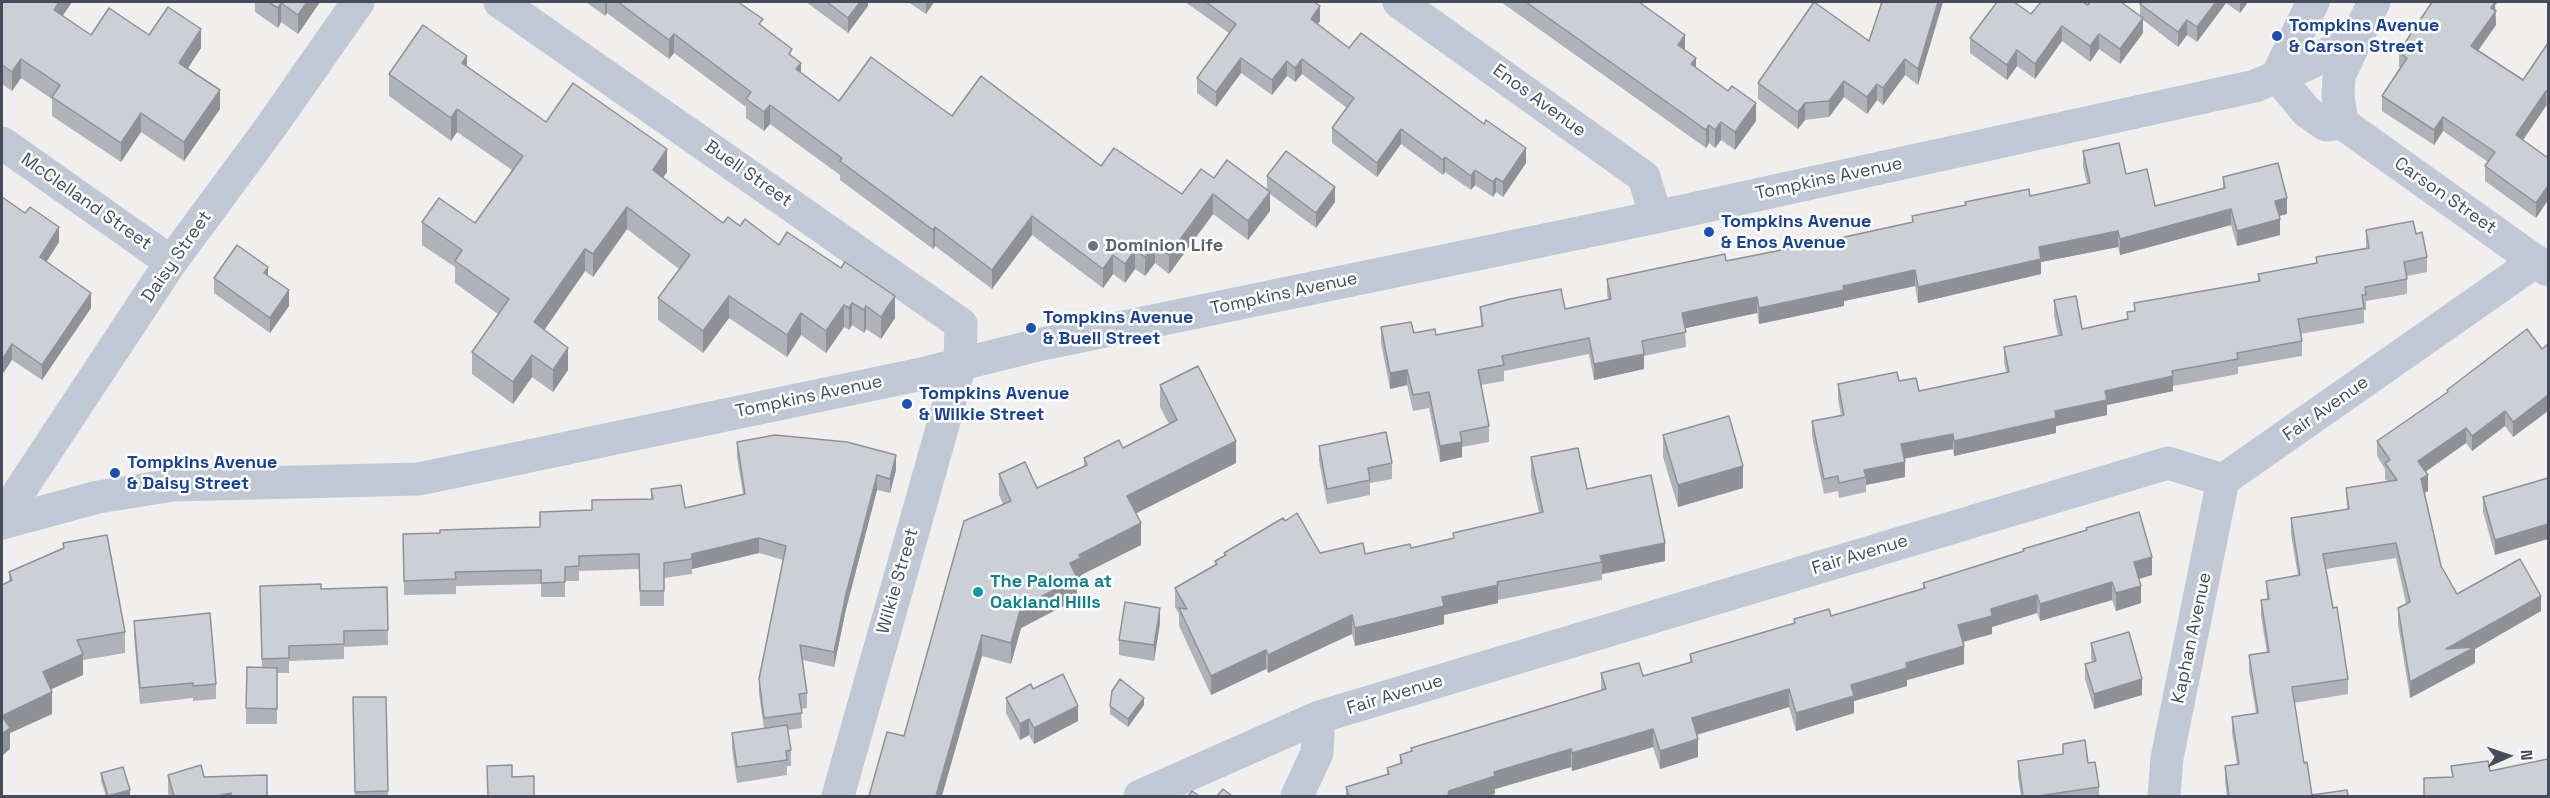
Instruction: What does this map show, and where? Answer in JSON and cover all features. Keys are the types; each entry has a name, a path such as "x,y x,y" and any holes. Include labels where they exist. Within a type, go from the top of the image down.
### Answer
{"street":[{"name":"Daisy Street","path":"2,518 171,262 270,128 358,2"},
{"name":"Buell Street","path":"500,2 961,324 960,365"},
{"name":"Enos Avenue","path":"1399,2 1644,177 1656,217"},
{"path":"2313,2 2277,76 2307,112 2326,125 2342,123 2338,94 2339,76 2374,2"},
{"name":"Tompkins Avenue","path":"2,523 98,497 173,485 419,479 960,365 1042,344 1656,217 2255,86 2308,64 2357,38"},
{"name":"Carson Street","path":"2342,123 2542,265"},
{"name":"McClelland Street","path":"2,143 171,262"},
{"name":"Fair Avenue","path":"1140,796 1319,717 2168,463 2223,480 2542,265"},
{"name":"Wilkie Street","path":"838,796 960,365"},
{"name":"Kaphan Avenue","path":"2164,796 2167,758 2223,480"},
{"path":"1297,796 1317,753 1319,717"}],"building":[{"path":"2,2 59,2 54,10 91,35 109,8 149,35 168,7 201,29 179,63 220,90 184,142 141,113 121,143 52,97 60,85 21,59 12,72 2,65"},
{"path":"268,2 307,2 298,15 281,3 278,8"},
{"path":"618,2 738,2 763,19 759,24 792,49 789,54 801,63 796,69 839,101 871,57 952,116 981,76 1101,166 1114,148 1182,194 1201,169 1214,178 1227,160 1270,192 1248,221 1213,194 1169,255 1155,244 1145,257 1135,250 1125,264 1113,255 1103,269 1032,216 992,270 935,227 933,230 840,161 842,158 770,105 764,112 746,99 751,92 674,34 669,40"},
{"path":"827,2 860,2 848,18"},
{"path":"1206,2 1314,2 1320,6 1311,19 1349,48 1361,33 1484,124 1486,120 1526,148 1503,182 1496,178 1493,182 1475,170 1471,176 1445,157 1443,160 1401,129 1377,163 1332,128 1354,98 1302,59 1295,68 1287,61 1272,80 1241,58 1216,92 1197,78 1236,24"},
{"path":"1526,2 1639,2 1685,35 1678,45 1696,58 1691,64 1728,91 1732,86 1756,103 1735,132 1721,122 1715,130 1709,125 1706,130"},
{"path":"1814,2 1869,41 1882,2 1938,2 1918,69 1905,59 1883,88 1877,84 1867,97 1844,81 1829,101 1805,103 1798,112 1758,83"},
{"path":"1997,2 2014,2 2031,14 2041,2 2083,2 2088,5 2090,2 2121,2 2143,18 2120,49 2099,34 2090,46 2062,26 2035,64 2017,50 2007,65 1970,38"},
{"path":"2142,2 2216,2 2197,27 2187,20 2178,32 2140,4"},
{"path":"2432,2 2495,2 2491,8 2496,11 2471,46 2523,80 2548,43 2548,93 2546,91 2516,135 2548,158 2548,186 2536,203 2485,166 2495,152 2443,117 2434,130 2382,96 2407,58 2399,52"},
{"path":"423,25 467,56 462,63 546,122 573,83 667,149 653,170 723,223 728,217 740,226 745,219 779,245 787,232 841,268 845,262 895,296 881,317 866,306 864,310 852,303 849,308 844,305 826,331 801,313 787,335 729,296 703,331 658,298 690,255 627,207 593,254 585,249 534,322 568,348 553,370 532,355 513,382 472,352 509,299 455,261 462,250 422,222 439,198 475,223 523,156 457,109 451,118 389,74"},
{"path":"2119,143 2126,174 2147,169 2155,206 2225,188 2223,177 2278,163 2287,198 2275,201 2280,219 2237,231 2231,209 2120,239 2118,231 2039,247 2041,259 1918,287 1915,270 1843,286 1844,290 1759,308 1757,297 1682,313 1686,332 1642,341 1644,354 1594,364 1589,338 1502,356 1504,365 1478,370 1489,426 1460,432 1462,442 1440,446 1429,392 1413,395 1407,370 1390,373 1381,327 1411,322 1414,333 1435,329 1436,335 1483,326 1480,307 1510,299 1561,289 1565,309 1611,299 1607,279 1725,254 1726,261 1827,241 1913,222 1912,216 1966,205 1965,202 2029,189 2030,196 2090,183 2083,151"},
{"path":"1286,151 1335,187 1316,213 1267,176"},
{"path":"2,197 25,213 30,207 59,227 40,257 91,293 42,365 12,344 2,360"},
{"path":"2413,221 2416,234 2422,232 2427,257 2404,262 2407,279 2365,287 2366,295 2362,295 2364,308 2298,319 2302,341 2237,353 2238,359 2172,371 2173,376 2105,391 2107,400 2055,411 2056,418 1954,441 1953,434 1901,444 1905,462 1864,470 1866,477 1839,483 1838,476 1824,479 1812,421 1844,415 1838,384 1897,372 1899,381 1916,378 1919,391 2009,372 2004,347 2062,335 2054,300 2076,296 2082,329 2128,319 2127,312 2135,311 2134,303 2260,281 2258,274 2317,263 2316,257 2369,248 2366,230"},
{"path":"237,245 268,267 264,273 289,290 270,318 214,278"},
{"path":"2527,329 2542,349 2548,344 2548,395 2513,422 2505,411 2472,436 2466,428 2418,461 2428,475 2421,479 2441,566 2457,594 2520,559 2541,596 2446,649 2475,647 2410,682 2398,608 2410,602 2396,543 2323,554 2333,608 2337,607 2348,679 2292,687 2304,763 2307,762 2312,795 2347,790 2348,796 2229,796 2225,766 2239,764 2232,717 2258,713 2249,655 2269,652 2261,600 2269,599 2266,581 2300,575 2291,518 2349,509 2346,488 2397,480 2385,463 2390,460 2377,441 2448,392 2447,390"},
{"name":"The Paloma at Oakland Hills","path":"1198,366 1236,441 1127,496 1141,523 1079,555 1081,558 1070,563 1077,578 1021,607 1011,643 982,635 936,796 869,796 887,732 904,736 964,521 1011,501 999,474 1025,462 1037,488 1087,465 1084,458 1119,440 1123,448 1177,420 1160,385"},
{"path":"1729,416 1743,466 1678,485 1663,435"},
{"path":"1386,432 1392,463 1368,468 1370,480 1327,489 1319,446"},
{"path":"775,435 847,442 896,455 890,479 877,475 846,594 834,652 800,645 807,693 799,694 802,713 764,718 759,679 786,546 759,538 692,554 692,559 664,563 664,591 640,591 639,554 579,556 579,566 565,567 565,582 541,583 541,570 455,572 456,579 404,581 403,534 440,533 440,530 540,527 540,512 592,510 592,500 653,499 651,489 681,485 685,508 745,494 737,442"},
{"path":"1578,448 1587,489 1651,475 1665,543 1600,556 1602,562 1497,582 1498,585 1442,597 1444,606 1355,628 1352,615 1268,655 1266,650 1211,676 1179,608 1187,609 1175,588 1217,564 1215,561 1226,555 1224,553 1283,518 1285,521 1297,513 1320,553 1363,543 1365,554 1410,544 1411,548 1454,538 1453,533 1543,512 1531,457"},
{"path":"2548,478 2548,524 2495,540 2483,497"},
{"path":"2139,512 2152,557 2134,562 2141,586 2116,593 2112,582 2040,604 2037,595 1991,609 1992,616 1958,625 1964,646 1906,663 1907,668 1851,685 1854,696 1796,713 1789,689 1692,718 1698,739 1660,751 1653,729 1572,753 1571,749 1494,772 1495,776 1449,791 1449,796 1349,796 1346,787 1389,774 1387,768 1402,763 1400,755 1412,751 1411,748 1606,689 1601,673 1639,663 1643,676 1692,662 1690,654 1795,623 1794,619 1829,609 1831,616 1925,588 1923,583"},
{"path":"107,535 125,632 77,640 83,654 43,672 52,692 2,716 2,585 12,580 9,572 64,548 63,543"},
{"path":"321,584 321,589 387,587 388,630 344,631 344,644 289,646 289,658 262,659 260,586"},
{"path":"1125,602 1160,608 1154,645 1119,640"},
{"path":"210,613 216,684 193,686 193,683 140,688 134,621"},
{"path":"2129,632 2142,679 2094,694 2085,664 2096,661 2091,643"},
{"path":"247,667 277,668 277,709 246,708"},
{"path":"1063,674 1078,706 1034,728 1029,719 1020,724 1006,698 1031,684 1033,689"},
{"path":"1120,679 1144,698 1128,719 1110,706 1112,691"},
{"path":"353,697 386,697 388,791 355,792"},
{"path":"2,716 10,728 2,734"},
{"path":"787,725 791,750 786,751 787,760 737,767 732,733"},
{"path":"2085,740 2088,763 2095,762 2099,787 2023,796 2018,761 2063,754 2063,744"},
{"path":"2548,759 2548,796 2424,796 2424,778 2453,777 2451,766 2488,761 2490,771"},
{"path":"201,765 204,777 267,775 267,796 231,796 231,793 218,796 174,796 168,775"},
{"path":"512,765 512,777 534,776 534,796 488,796 487,766"},
{"path":"123,767 130,790 108,796 101,773"},
{"path":"1223,789 1232,796 1217,796"},
{"path":"1192,791 1199,796 1188,796"}],"place":[{"name":"Tompkins Avenue & Carson Street","path":"2277,36"},
{"name":"Tompkins Avenue & Enos Avenue","path":"1709,232"},
{"name":"Dominion Life","path":"1093,246"},
{"name":"Tompkins Avenue & Buell Street","path":"1031,328"},
{"name":"Tompkins Avenue & Wilkie Street","path":"907,404"},
{"name":"Tompkins Avenue & Daisy Street","path":"115,473"},
{"name":"The Paloma at Oakland Hills","path":"978,592"}]}
